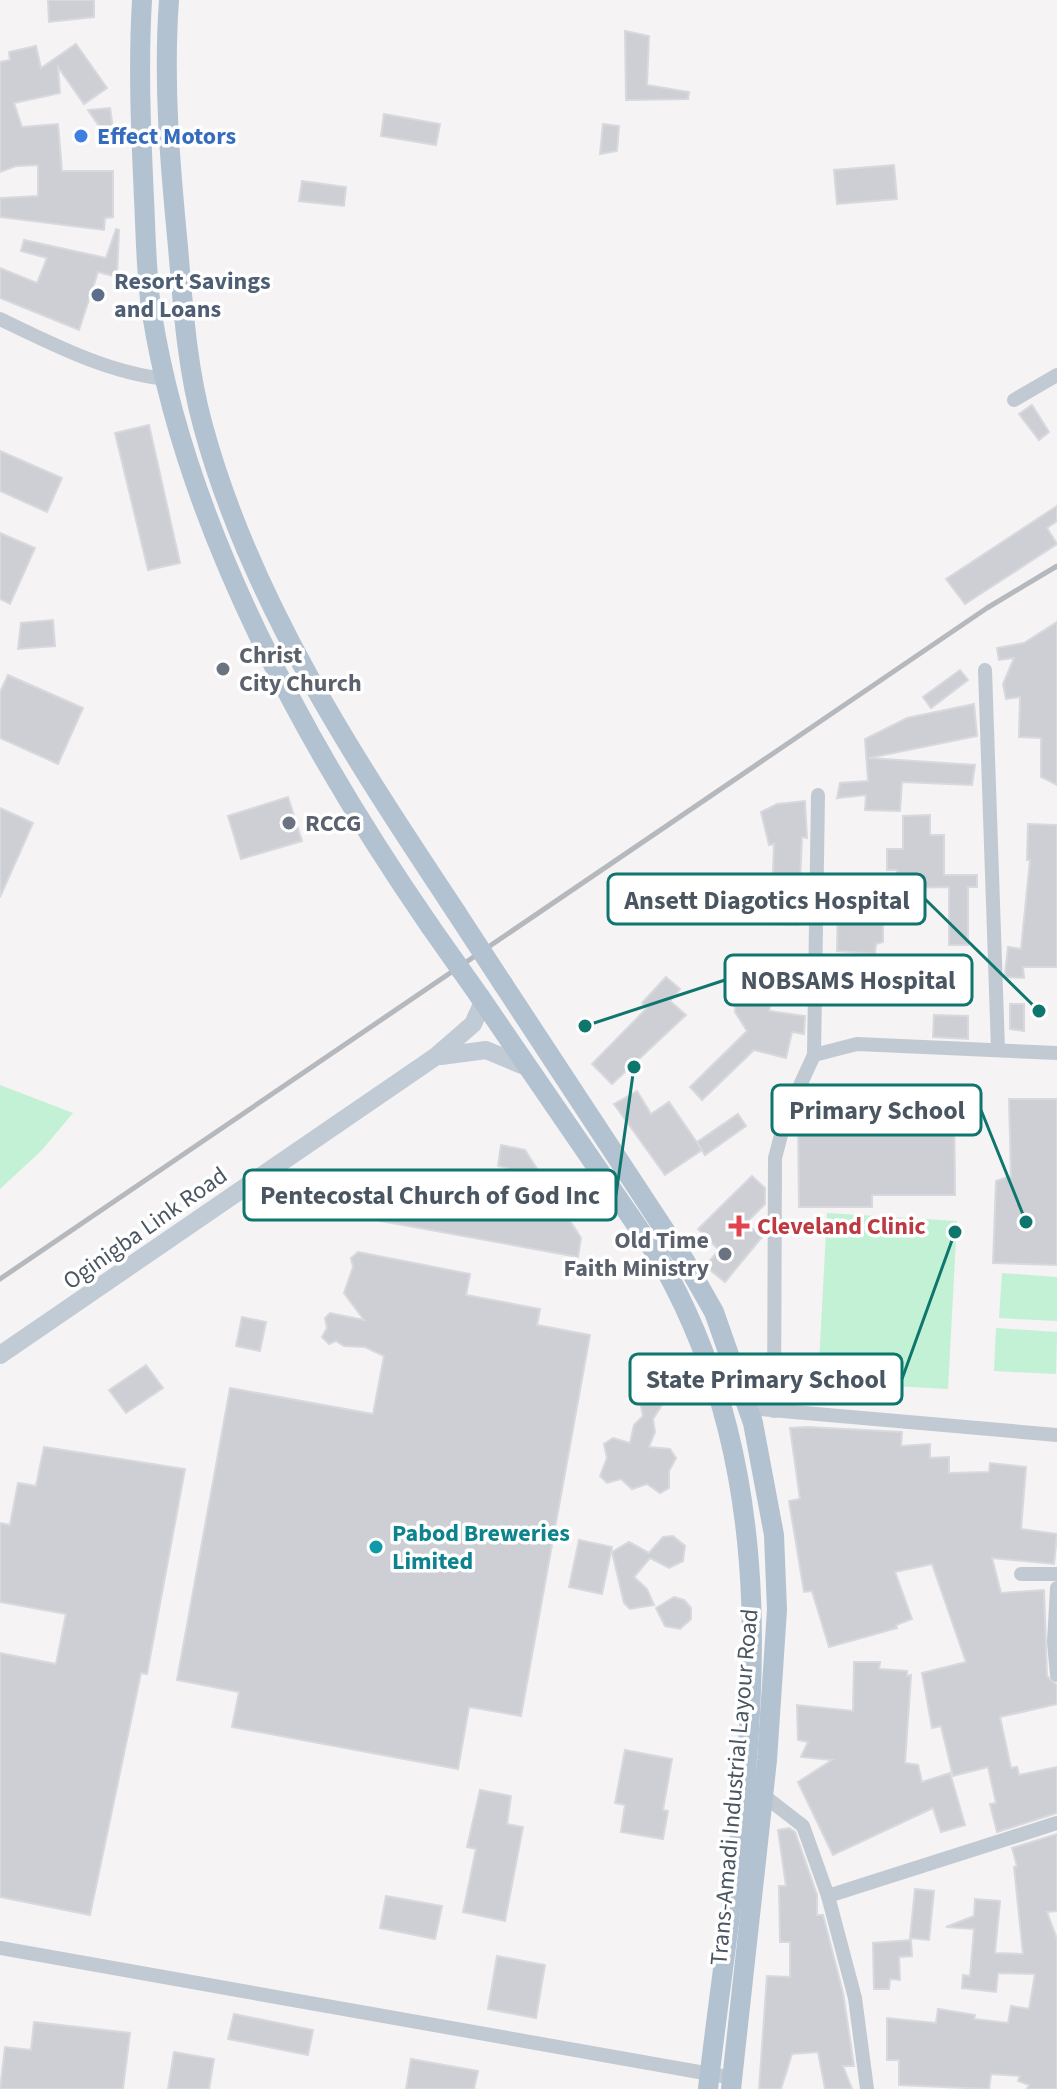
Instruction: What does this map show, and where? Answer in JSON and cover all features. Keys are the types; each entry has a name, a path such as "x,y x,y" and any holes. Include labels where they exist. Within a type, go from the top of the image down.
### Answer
{"main road":[{"name":"Trans-Amadi Industrial Layour Road","path":"142,0 137,68 152,313 189,466 238,590 368,832 659,1258 682,1300 717,1384 743,1500 753,1599 754,1659 709,2082"},
{"name":"Trans-Amadi Industrial Layour Road","path":"169,0 164,66 190,365 203,426 245,543 307,669 355,757 685,1261 714,1312 748,1408 774,1535 774,1671 732,2084"}],"street":[{"path":"0,319 106,365 141,376 166,379"},
{"path":"1014,400 1057,375"},
{"path":"985,670 998,1049"},
{"path":"774,1411 775,1158 786,1116 814,1055 818,795"},
{"name":"Oginigba Link Road","path":"0,1355 435,1057 473,1024 482,1000"},
{"path":"814,1055 857,1044 1057,1053"},
{"path":"435,1057 486,1050 529,1068"},
{"path":"748,1408 1057,1435"},
{"path":"1021,1574 1057,1574"},
{"path":"1057,1588 1054,1642 1057,1675"},
{"path":"763,1795 803,1826 828,1896 850,1970 867,2089"},
{"path":"828,1896 1057,1823"},
{"path":"0,1948 732,2084"}],"green space":[{"path":"0,1085 73,1113 41,1151 0,1189"},
{"path":"827,1213 957,1221 948,1389 818,1382"},
{"path":"1002,1273 1057,1277 1057,1321 999,1318"},
{"path":"996,1328 1057,1332 1056,1374 994,1371"}],"building":[{"path":"48,0 94,0 94,17 49,22"},
{"path":"625,31 649,36 647,85 689,92 688,99 626,100"},
{"path":"76,44 107,88 84,104 58,67 60,93 14,103 22,127 58,124 62,171 113,171 113,217 105,218 104,230 0,217 0,198 38,196 38,165 16,166 0,172 0,62 10,60 9,52 36,46 41,68"},
{"path":"110,108 113,128 101,129 88,110"},
{"path":"384,114 440,124 436,145 381,136"},
{"path":"603,124 619,126 617,151 600,154"},
{"path":"894,165 897,199 837,204 834,170"},
{"path":"302,181 346,187 344,206 299,201"},
{"path":"116,229 119,230 117,277 98,272 79,330 0,298 0,268 37,283 47,258 21,251 24,240 106,258"},
{"path":"1032,405 1049,432 1039,440 1019,414"},
{"path":"149,425 180,563 148,570 115,433"},
{"path":"0,451 62,478 47,512 0,491"},
{"path":"1057,506 1057,521 1047,528 1057,544 965,604 946,579"},
{"path":"0,533 35,548 10,604 0,599"},
{"path":"53,620 55,646 18,649 21,623"},
{"path":"1057,622 1057,785 1041,777 1041,738 1019,737 1020,697 1006,699 1003,684 1014,658 999,660 997,648 1024,643"},
{"path":"960,670 968,680 931,708 923,697"},
{"path":"8,675 83,708 58,764 0,738 0,692"},
{"path":"974,704 977,736 869,758 975,765 972,785 902,782 900,811 865,810 866,795 837,798 840,783 868,781 865,739 907,718"},
{"path":"288,797 302,841 241,859 228,816"},
{"path":"805,801 807,838 802,837 798,925 771,924 774,844 769,845 761,812 777,804"},
{"path":"0,808 33,823 0,897"},
{"path":"930,815 930,835 944,835 944,875 977,875 977,887 968,887 968,945 949,945 949,887 897,888 897,870 887,870 887,849 903,849 903,816"},
{"path":"1028,824 1057,825 1057,967 1023,967 1024,978 1006,977 1008,947 1021,949 1030,860 1027,860"},
{"path":"838,898 878,899 878,910 883,914 883,942 876,944 875,954 837,951"},
{"path":"733,959 766,964 760,1005 770,1006 769,1011 805,1016 804,1034 792,1032 786,1058 754,1050 702,1100 690,1087 747,1031 735,1012 735,1003 727,999"},
{"path":"666,977 680,989 670,1001 686,1015 612,1084 592,1064 647,1008 642,1003"},
{"path":"1010,1004 1024,1004 1024,1031 1010,1029"},
{"path":"934,1015 968,1016 968,1039 933,1037"},
{"path":"637,1091 651,1114 669,1102 702,1150 665,1175 614,1104"},
{"path":"954,1094 955,1195 872,1195 872,1207 799,1207 798,1120 844,1120 844,1095"},
{"path":"1009,1099 1057,1099 1057,1265 993,1263 996,1181 1011,1176"},
{"path":"738,1114 746,1126 705,1155 697,1142"},
{"path":"501,1145 525,1150 581,1238 578,1257 375,1220 381,1188 532,1215 506,1179 508,1168 498,1166"},
{"path":"752,1176 765,1188 765,1204 746,1223 762,1237 725,1282 705,1266 719,1250 698,1229"},
{"name":"Pabod Breweries Limited","path":"358,1252 470,1274 466,1295 540,1309 537,1325 590,1335 521,1716 469,1707 458,1769 232,1727 239,1692 177,1680 230,1388 373,1414 384,1356 365,1347 344,1346 336,1341 329,1344 322,1337 327,1328 325,1318 330,1313 364,1320 344,1293 353,1267 351,1258"},
{"path":"242,1317 266,1322 260,1351 236,1346"},
{"path":"146,1365 163,1388 126,1413 109,1390"},
{"path":"649,1394 659,1398 662,1405 653,1419 655,1432 649,1447 670,1449 676,1458 669,1471 669,1488 660,1493 647,1484 632,1489 621,1479 607,1483 600,1476 607,1458 604,1444 613,1438 630,1443 634,1425 643,1416 640,1401"},
{"path":"790,1428 902,1432 901,1446 930,1444 930,1458 949,1457 949,1473 989,1472 990,1463 1026,1467 1021,1529 1057,1534 1054,1564 992,1558 1001,1593 1044,1590 1047,1676 1057,1685 1057,1704 1000,1717 1011,1768 1017,1767 1019,1775 1057,1767 1057,1813 997,1832 990,1804 996,1803 988,1767 953,1776 941,1726 932,1728 922,1673 966,1662 932,1564 895,1572 912,1619 896,1625 897,1628 829,1647 812,1591 804,1592 789,1501 800,1499"},
{"path":"44,1447 185,1469 147,1674 141,1673 90,1915 0,1897 0,1653 56,1664 66,1614 0,1602 0,1523 10,1525 18,1483 36,1486"},
{"path":"673,1536 685,1546 683,1561 669,1568 650,1558 634,1577 647,1589 654,1605 630,1609 624,1603 612,1552 629,1542 649,1553 663,1537"},
{"path":"579,1540 612,1547 602,1594 569,1587"},
{"path":"674,1597 684,1600 691,1608 691,1619 680,1629 665,1626 656,1608"},
{"path":"854,1662 880,1662 879,1669 907,1671 907,1676 911,1675 905,1763 918,1765 922,1782 950,1773 965,1825 941,1832 933,1808 833,1855 798,1782 832,1760 801,1757 808,1742 798,1740 797,1705 853,1711"},
{"path":"625,1750 672,1759 663,1810 668,1811 663,1839 621,1832 625,1805 615,1803"},
{"path":"480,1790 511,1796 507,1824 523,1827 505,1921 463,1912 476,1849 467,1847"},
{"path":"789,1828 795,1832 817,1895 817,1915 823,1915 843,1993 854,2066 843,2066 852,2089 825,2089 818,2052 792,2054 781,2089 759,2089 767,1976 790,1977 790,1942 780,1942 779,1886 786,1886 778,1830"},
{"path":"1057,1834 1057,1911 1047,1912 1057,1939 1057,2089 1027,2089 1029,2085 1018,2081 1020,2076 991,2074 989,2089 899,2085 899,2060 887,2060 887,2018 936,2023 938,2009 975,2015 974,2019 1008,2023 1011,2006 1029,2009 1035,1974 998,1973 996,1992 962,1988 963,1975 970,1976 974,1929 946,1927 974,1916 975,1899 1000,1901 995,1953 1023,1954 1014,1867 1017,1866 1012,1848"},
{"path":"915,1889 934,1891 929,1940 910,1938"},
{"path":"386,1896 442,1906 435,1939 380,1928"},
{"path":"911,1940 912,1956 899,1957 900,1980 890,1979 889,1989 874,1989 873,1943"},
{"path":"497,1956 545,1965 536,2018 488,2009"},
{"path":"234,2014 313,2030 308,2055 228,2039"},
{"path":"34,2022 130,2033 123,2089 0,2089 5,2047 31,2050"},
{"path":"174,2052 214,2059 209,2089 168,2089"},
{"path":"411,2059 478,2071 474,2089 406,2089"}],"railway":[{"path":"0,1279 987,608 1057,566"}],"place":[{"name":"Effect Motors","path":"81,136"},
{"name":"Resort Savings and Loans","path":"98,295"},
{"name":"Christ City Church","path":"223,669"},
{"name":"RCCG","path":"289,823"},
{"name":"Ansett Diagotics Hospital","path":"1039,1011"},
{"name":"NOBSAMS Hospital","path":"585,1026"},
{"name":"Pentecostal Church of God Inc","path":"634,1067"},
{"name":"Primary School","path":"1026,1222"},
{"name":"Cleveland Clinic","path":"739,1226"},
{"name":"State Primary School","path":"955,1232"},
{"name":"Old Time Faith Ministry","path":"725,1254"},
{"name":"Pabod Breweries Limited","path":"376,1547"}]}
